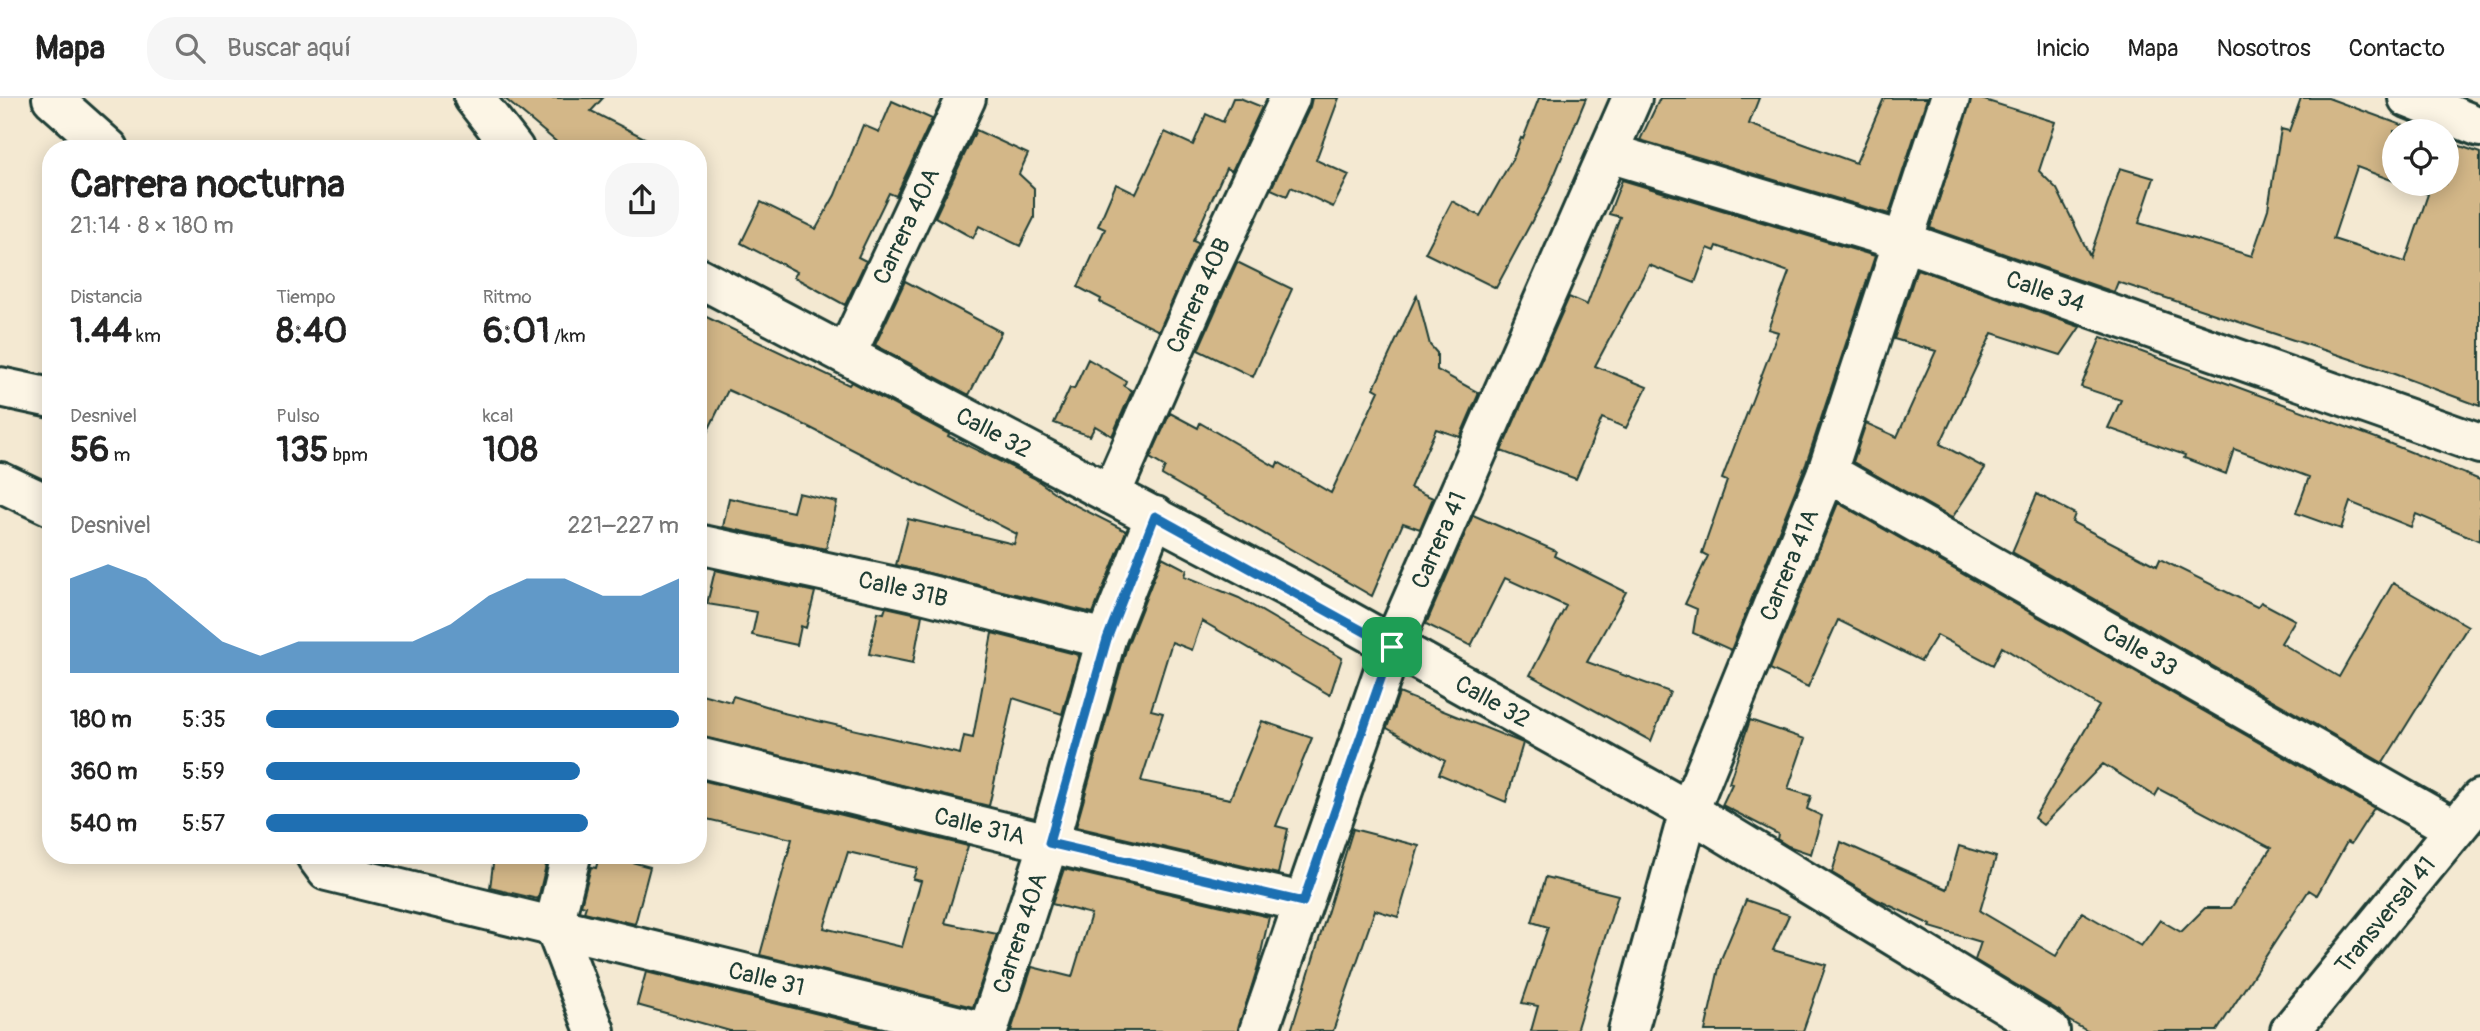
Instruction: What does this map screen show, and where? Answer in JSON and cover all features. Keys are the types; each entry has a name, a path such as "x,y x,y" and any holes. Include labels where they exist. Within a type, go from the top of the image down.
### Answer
{"street":[{"path":"52,98 99,140"},
{"path":"474,98 506,140"},
{"name":"Carrera 40A","path":"847,353 966,98"},
{"name":"Carrera 40B","path":"1111,494 1201,288 1290,98"},
{"name":"Carrera 41","path":"1259,1031 1392,647 1632,98"},
{"name":"Carrera 41A","path":"1628,1031 1689,811 1827,472 1950,98"},
{"path":"2408,98 2480,127"},
{"name":"Calle 34","path":"1609,153 1902,242 2480,444"},
{"name":"Calle 32","path":"707,282 1155,516 1689,811 2050,1031"},
{"path":"0,387 42,396"},
{"name":"Calle 33","path":"1827,472 2470,818"},
{"path":"0,482 42,502"},
{"name":"Carrera 40A","path":"988,1031 1049,843 1107,639 1155,516"},
{"name":"Calle 31B","path":"707,546 914,591 1107,639"},
{"name":"Calle 31A","path":"707,759 1303,902"},
{"name":"Transversal 41","path":"2290,1031 2470,818"},
{"name":"Calle 31","path":"322,864 327,871 980,1031"},
{"path":"569,864 554,925 595,1031"}],"building":[{"path":"504,98 603,98 591,111 648,140 554,140"},
{"path":"1233,98 1262,107 1232,171 1226,168 1193,241 1198,243 1159,331 1100,302 1101,299 1078,287 1105,229 1098,226 1116,184 1136,194 1165,132 1193,145 1206,114 1223,122"},
{"path":"1312,98 1339,98 1316,160 1349,175 1333,207 1291,187 1287,196 1271,189"},
{"path":"1539,98 1586,98 1548,191 1496,288 1425,253 1452,201 1480,216 1514,156 1521,138 1523,139"},
{"path":"1660,98 1759,98 1749,124 1856,163 1884,98 1927,98 1889,214 1640,140"},
{"path":"1971,98 1978,98 2055,122 2039,171 2057,189 2090,256 2120,168 2154,178 2139,223 2252,256 2268,209 2281,129 2289,131 2301,98 2328,98 2385,119 2382,119 2382,176 2357,167 2333,239 2405,262 2427,196 2459,196 2459,146 2480,153 2480,406 2378,368 2118,282 2114,292 1930,228"},
{"path":"892,101 932,119 896,196 889,193 858,257 866,261 845,305 794,277 797,272 741,243 761,202 816,229 835,195 863,125 879,132"},
{"path":"976,130 1028,154 1019,174 1034,188 1034,218 1020,246 979,226 973,238 935,217"},
{"path":"1622,180 1875,256 1806,464 1731,650 1693,633 1697,609 1685,604 1708,556 1702,553 1727,481 1722,479 1778,332 1768,329 1789,272 1717,246 1715,251 1708,248 1695,283 1649,265 1595,366 1647,387 1626,428 1602,418 1576,479 1501,451 1569,297 1587,305 1620,217 1609,214"},
{"path":"1237,262 1292,289 1253,377 1198,350"},
{"path":"1917,269 2080,327 2061,355 1992,333 1940,444 1985,468 1952,518 1853,462 1866,423 1897,437 1936,351 1894,339"},
{"path":"905,281 1001,332 969,395 875,345"},
{"path":"1417,295 1430,345 1437,353 1437,370 1479,393 1460,437 1436,429 1410,488 1433,498 1420,529 1403,523 1372,596 1162,475 1165,467 1150,458 1170,413 1198,428 1200,423 1276,467 1278,462 1331,493 1379,391 1374,388"},
{"path":"707,317 849,385 851,382 949,434 948,436 1034,478 1065,500 1126,531 1093,613 896,565 908,519 1014,544 1017,534 797,421 728,390 707,433"},
{"path":"2101,337 2376,438 2480,480 2480,541 2416,514 2411,527 2350,502 2341,529 2296,513 2309,477 2234,449 2226,474 2184,458 2185,455 2108,428 2121,400 2081,387"},
{"path":"1088,359 1126,381 1124,386 1132,391 1112,436 1095,426 1090,436 1054,423 1070,388 1074,389"},
{"path":"798,493 837,502 826,549 723,527 729,498 793,512"},
{"path":"2037,494 2075,514 2072,522 2157,566 2160,559 2257,607 2261,602 2295,620 2281,643 2339,677 2393,583 2468,626 2383,763 2012,552"},
{"path":"1838,503 2374,808 2351,844 2347,842 2317,895 2309,890 2217,1031 2087,1031 2068,1020 2061,1012 1975,960 1981,942 1930,927 1931,925 1878,900 1832,873 1841,842 1947,889 1959,846 1996,857 1980,911 2056,956 2082,912 2141,946 2160,920 2181,932 2205,908 2231,908 2271,848 2159,789 2155,796 2103,764 2043,825 2034,818 2099,706 2002,647 1993,665 1937,635 1921,661 1838,620 1808,687 1770,669"},
{"path":"1473,515 1556,551 1554,556 1626,592 1587,662 1670,692 1651,741 1530,675 1566,606 1505,578 1471,646 1426,624"},
{"path":"1162,557 1187,570 1185,576 1239,598 1342,658 1330,695 1202,621 1192,650 1172,642 1151,710 1163,713 1141,781 1230,799 1262,721 1312,738 1276,826 1288,829 1278,874 1076,827 1127,646"},
{"path":"715,570 815,592 806,628 801,626 797,645 752,635 757,612 707,604"},
{"path":"886,607 922,615 913,663 869,654 878,612 884,613"},
{"path":"992,633 1079,655 1062,714 1013,698 989,806 707,738 707,695 731,702 733,696 779,712 960,754 964,736 973,738"},
{"path":"1399,693 1523,743 1506,802 1439,774 1445,761 1387,728"},
{"path":"1750,720 1805,739 1788,789 1811,796 1807,809 1822,816 1811,854 1788,846 1777,839 1778,834 1722,805 1732,784 1729,783"},
{"path":"707,781 968,846 945,923 997,934 973,1007 760,955 792,839 707,819","holes":["848,852 917,868 913,879 921,881 902,947 824,928"]},
{"path":"1353,829 1419,846 1398,917 1375,910 1333,1031 1291,1031"},
{"path":"493,864 546,864 538,899 490,888"},
{"path":"597,864 639,864 650,867 635,924 584,912 586,906 581,905 591,867 596,868"},
{"path":"1064,869 1269,917 1258,966 1238,1031 1011,1031 1032,967 1072,977 1091,914 1052,904"},
{"path":"1546,877 1618,895 1576,1031 1531,1031 1538,1006 1522,1003 1548,927 1532,922"},
{"path":"1746,900 1789,915 1773,950 1826,965 1803,1031 1705,1031 1721,959"},
{"path":"646,972 888,1031 730,1031 637,1005"}],"route":[{"path":"1155,516 1392,647 1303,902 1049,843 1107,639 1155,516"}]}
